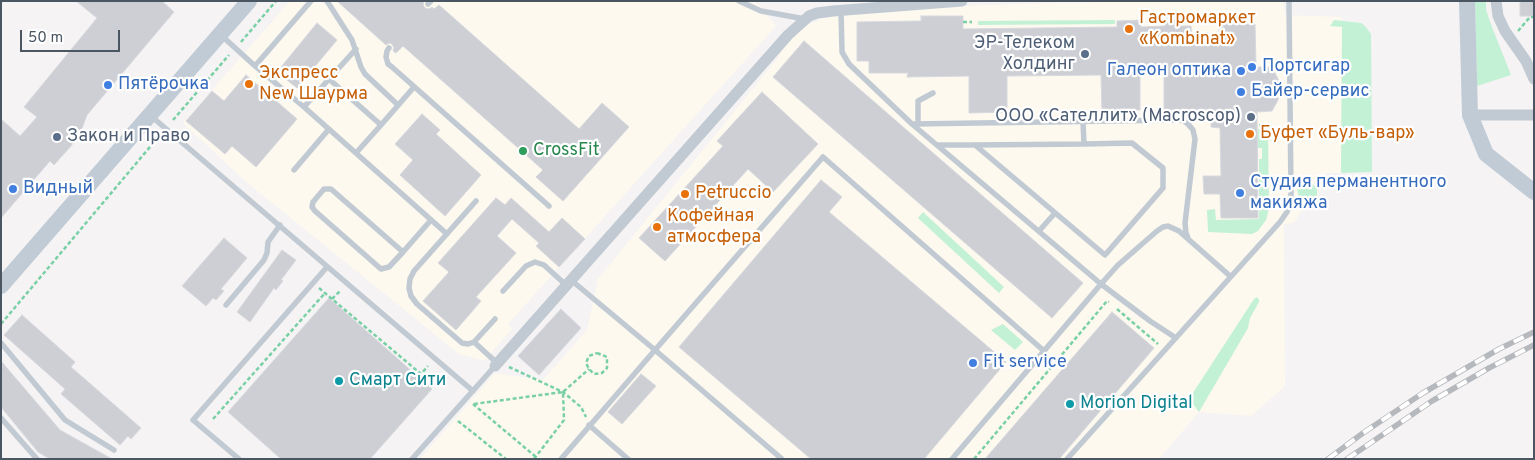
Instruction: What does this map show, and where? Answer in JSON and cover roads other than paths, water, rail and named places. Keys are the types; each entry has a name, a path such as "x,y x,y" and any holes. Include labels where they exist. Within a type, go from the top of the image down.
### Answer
{"main road":[{"path":"1,286 249,1"},
{"path":"1467,1 1470,115 1486,154 1532,189"}],"street":[{"path":"498,364 788,35 805,19 816,13 841,10 962,1"},
{"path":"1496,1 1498,16 1505,31 1530,60 1534,79"},
{"path":"1470,115 1534,115"}],"lane":[{"path":"255,66 311,1"},
{"path":"326,1 352,40 365,74 398,105"},
{"path":"739,1 761,11 805,19"},
{"path":"1067,459 1284,217 1290,202 1289,1"},
{"path":"841,10 841,49 843,56 849,64 937,145 1102,284 1150,321 1176,338"},
{"path":"220,35 330,129 447,234"},
{"path":"389,48 386,54 388,64 548,206"},
{"path":"304,107 356,49"},
{"path":"329,79 380,125"},
{"path":"356,153 414,87"},
{"path":"915,124 918,101 933,93"},
{"path":"150,115 473,391"},
{"path":"915,124 1179,120 1188,124 1193,130 1194,139 1185,223 1189,240"},
{"path":"1083,122 1084,144"},
{"path":"294,170 330,129"},
{"path":"937,145 1132,143 1163,168 1163,188 1105,255 975,145"},
{"path":"561,459 823,157 1044,351"},
{"path":"403,252 334,190 328,188 324,190 313,202 312,207 315,211 378,268 383,269 389,267 403,252 431,220"},
{"path":"476,201 414,271 410,279 409,288 411,296 417,304 459,341 468,344 474,342 495,318"},
{"path":"1039,231 1055,213"},
{"path":"226,305 264,260 268,242 280,225"},
{"path":"952,459 1118,265 1163,227 1174,228 1230,276"},
{"path":"503,291 526,266 535,262 544,265 655,350 782,459"},
{"path":"239,459 192,420 327,267"},
{"path":"412,459 498,364 474,342"},
{"path":"1,343 65,420 114,450"},
{"path":"1,418 37,459"},
{"path":"590,426 628,459"}],"railway":[{"path":"1328,459 1423,393 1499,349 1534,332"},
{"path":"1347,459 1432,401 1534,345"}],"place":[{"name":"Гастромаркет «Kombinat»","path":"1129,29"},
{"name":"ЭР-Телеком Холдинг","path":"1085,54"},
{"name":"Портсигар","path":"1252,67"},
{"name":"Галеон оптика","path":"1241,71"},
{"name":"Экспресс New Шаурма","path":"249,84"},
{"name":"Пятёрочка","path":"108,85"},
{"name":"Байер-сервис","path":"1241,92"},
{"name":"ООО «Сателлит» (Macroscop)","path":"1251,117"},
{"name":"Буфет «Буль-вар»","path":"1250,134"},
{"name":"Закон и Право","path":"57,137"},
{"name":"CrossFit","path":"523,151"},
{"name":"Видный","path":"13,189"},
{"name":"Студия перманентного макияжа","path":"1240,193"},
{"name":"Petruccio","path":"685,194"},
{"name":"Кофейная атмосфера","path":"657,227"},
{"name":"Fit service","path":"973,363"},
{"name":"Смарт Сити","path":"339,381"},
{"name":"Morion Digital","path":"1070,404"}]}
